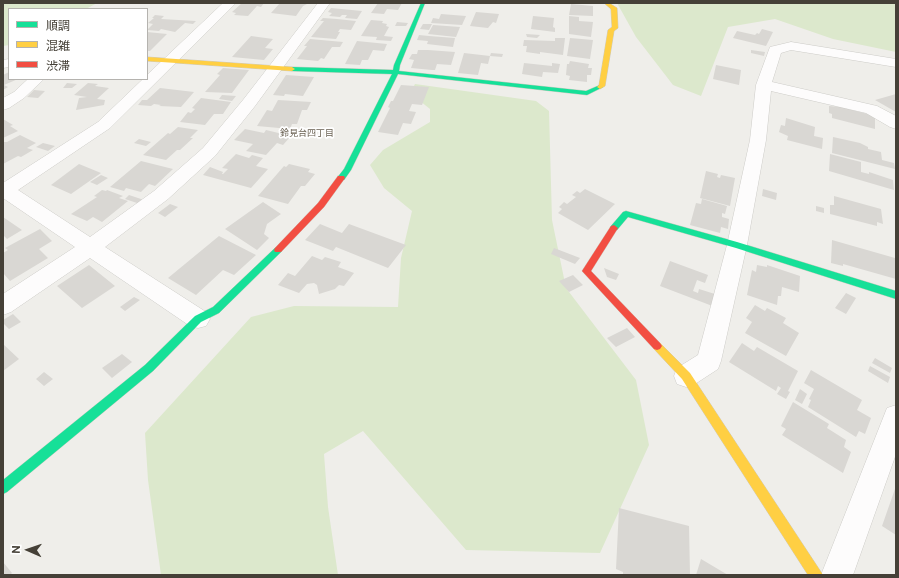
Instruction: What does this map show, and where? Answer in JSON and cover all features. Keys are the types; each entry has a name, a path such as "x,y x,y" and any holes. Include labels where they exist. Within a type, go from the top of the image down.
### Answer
{"street":[{"path":"198,319 92,247 5,191 104,125 230,3"},
{"path":"3,306 92,247 161,195 209,152 249,103 324,3"},
{"path":"3,488 149,368 198,319 216,310 296,233 321,205 347,170 396,72 397,65 423,3"},
{"path":"148,59 274,69 396,72 587,93 602,86 611,30 615,28 614,8 606,3"},
{"path":"686,376 709,361 737,245 758,140 764,85 775,50 791,46 896,63"},
{"path":"3,105 20,95 36,80"},
{"path":"764,85 871,109 895,122 896,124"},
{"path":"816,575 686,376 586,271 618,222 626,214 737,245 896,294"},
{"path":"837,575 896,417"}],"green space":[{"path":"3,3 97,3 88,8 8,8 8,45 3,46"},
{"path":"617,3 896,3 896,52 833,39 775,19 728,27 701,96 673,85 636,37"},
{"path":"415,84 536,101 549,111 552,220 566,288 636,380 649,445 600,553 466,550 363,431 324,454 328,507 338,575 161,575 148,480 145,433 251,317 294,306 398,307 401,258 412,211 384,188 370,165 383,150 430,122 430,109 410,93"}],"building":[{"path":"242,3 264,3 261,7 257,6 248,16 234,15 236,13 232,12"},
{"path":"280,3 307,4 303,6 296,16 271,13"},
{"path":"378,3 402,3 398,10 387,9 384,14 371,13"},
{"path":"571,4 593,6 593,16 569,15"},
{"path":"331,8 362,11 357,19 345,18 347,15 342,15 340,17 329,16 332,13 328,12"},
{"path":"476,12 499,14 496,23 493,22 488,28 470,26"},
{"path":"441,14 466,16 462,25 431,23 433,18 439,19"},
{"path":"155,15 164,16 161,19 196,21 193,24 185,23 175,32 161,29 159,31 148,30 153,24 148,23 154,18 152,18"},
{"path":"533,16 554,18 553,27 555,28 555,32 531,29"},
{"path":"569,16 579,17 579,21 593,22 591,37 569,34"},
{"path":"323,18 356,21 351,30 340,29 336,39 311,37 324,21 320,21"},
{"path":"371,20 383,21 382,23 387,24 386,26 389,27 384,36 393,37 391,41 376,40 377,37 361,36"},
{"path":"397,22 408,23 406,26 395,26"},
{"path":"423,24 432,24 429,30 420,29"},
{"path":"433,25 460,27 456,37 428,34"},
{"path":"762,29 773,32 766,46 733,38 737,31 755,35 757,33 759,34"},
{"path":"148,32 167,34 150,51 148,51"},
{"path":"526,34 540,35 537,38 527,37"},
{"path":"419,35 455,38 453,47 427,44 428,41 417,40"},
{"path":"251,36 273,39 265,48 273,49 264,60 232,57"},
{"path":"555,38 565,38 563,55 526,52 527,46 523,46 524,40 555,41"},
{"path":"570,38 593,40 590,59 567,56"},
{"path":"310,39 343,42 340,47 332,47 324,59 321,58 318,61 297,59 307,46 304,46"},
{"path":"357,41 387,44 384,51 373,50 368,60 362,60 360,65 345,64"},
{"path":"418,50 455,52 451,65 437,64 435,70 411,68 414,60 409,59 412,54 417,54"},
{"path":"751,50 765,52 764,56 751,53"},
{"path":"464,53 490,56 488,64 481,63 478,75 458,73"},
{"path":"491,53 503,54 502,57 490,56"},
{"path":"570,61 589,64 588,68 592,68 591,75 587,75 587,82 569,80 570,76 566,75 567,64 569,64"},
{"path":"524,63 552,66 552,63 560,64 558,73 543,72 542,77 522,74"},
{"path":"716,65 741,70 739,85 713,79"},
{"path":"223,68 249,70 232,93 205,92 220,75 217,74"},
{"path":"8,72 8,80 16,80 4,85 8,87 3,90 3,75"},
{"path":"286,75 314,77 303,96 285,94 284,96 273,95"},
{"path":"67,83 77,84 72,88 63,88"},
{"path":"88,83 98,84 95,86 109,88 97,99 105,100 104,105 76,110 79,98 87,97 74,95"},
{"path":"401,85 429,87 422,105 412,104 409,111 416,112 411,124 403,123 398,135 378,132 390,108 388,107 391,101 393,101"},
{"path":"160,88 194,92 181,107 159,106 161,105 154,104 151,106 138,105 142,100 147,100"},
{"path":"34,90 45,91 38,98 27,97"},
{"path":"896,94 896,112 875,100"},
{"path":"222,95 236,96 232,101 219,99"},
{"path":"201,98 231,102 223,114 214,114 205,125 180,122 188,112 191,113 195,109 192,108"},
{"path":"278,100 311,102 307,110 302,110 297,124 292,124 290,129 257,126 267,110 272,111"},
{"path":"829,106 841,107 875,116 875,129 832,118 832,114 829,113"},
{"path":"786,118 815,127 814,136 823,138 822,149 787,140 788,136 779,132 781,125 785,126"},
{"path":"3,119 13,125 10,126 18,131 3,138"},
{"path":"178,127 198,130 190,138 193,138 166,160 143,155 168,133 170,134"},
{"path":"245,129 264,133 266,130 291,136 283,145 277,143 266,155 246,151 253,144 234,140"},
{"path":"20,135 36,143 27,148 33,150 21,157 18,156 3,164 3,142 7,142"},
{"path":"833,137 860,143 868,147 868,149 881,152 882,160 894,163 895,169 832,153"},
{"path":"139,139 151,142 146,146 134,143"},
{"path":"43,143 55,146 48,151 36,147"},
{"path":"236,154 249,158 252,155 263,158 256,166 268,169 251,188 203,175 210,167 223,172 223,174 228,169 222,168"},
{"path":"830,154 861,162 861,172 869,174 869,172 893,180 894,190 829,171"},
{"path":"141,161 173,169 155,186 149,184 141,192 126,188 124,191 110,187"},
{"path":"79,164 101,173 71,194 51,185"},
{"path":"289,164 310,169 308,172 315,174 305,186 301,186 288,204 258,196 284,166 286,167"},
{"path":"706,171 718,174 717,177 720,178 721,175 735,178 730,206 700,198"},
{"path":"101,175 108,178 97,185 90,182"},
{"path":"585,189 615,204 588,230 558,213 562,209 559,207 564,202 567,204 576,197 572,195 577,191 580,193"},
{"path":"763,189 777,193 776,200 762,196"},
{"path":"102,190 107,190 123,196 119,198 128,201 102,222 93,217 87,221 71,214 97,197 94,196"},
{"path":"129,195 144,200 140,204 125,199"},
{"path":"834,196 881,209 883,224 877,222 877,226 830,214 830,205 834,205"},
{"path":"702,199 727,206 725,214 722,213 722,217 729,219 728,229 721,227 720,233 690,225 696,203 701,204"},
{"path":"263,202 281,214 267,224 264,234 269,238 257,250 225,229"},
{"path":"170,204 178,207 165,217 158,213"},
{"path":"816,206 824,208 824,213 816,211"},
{"path":"3,217 22,230 7,239 3,235"},
{"path":"320,224 342,233 349,224 406,245 388,268 336,247 333,251 305,240"},
{"path":"40,229 52,241 39,249 48,258 10,281 3,273 3,253 8,250 5,248"},
{"path":"219,236 256,255 234,275 223,270 196,295 168,278"},
{"path":"832,240 895,258 896,279 843,264 843,266 831,263"},
{"path":"554,248 580,258 575,264 551,254"},
{"path":"312,256 322,260 325,257 341,262 338,267 354,273 344,286 339,285 335,289 319,294 317,285 314,283 307,284 299,293 278,285 288,273 295,276"},
{"path":"670,261 708,275 705,283 697,280 693,291 698,293 699,289 718,295 715,307 660,286"},
{"path":"89,265 115,286 82,308 57,286"},
{"path":"757,265 767,267 767,265 800,276 799,292 782,287 781,296 778,296 777,305 747,295 752,270 756,272"},
{"path":"604,268 619,274 616,280 607,277"},
{"path":"573,275 583,285 569,292 559,281"},
{"path":"846,293 856,298 846,314 835,308"},
{"path":"134,297 140,300 125,311 120,307"},
{"path":"755,305 765,311 767,308 786,318 783,323 799,333 786,356 745,333 752,322 746,318"},
{"path":"13,314 21,322 9,329 3,323 3,320"},
{"path":"627,328 635,337 616,347 607,338"},
{"path":"742,343 754,351 757,347 798,371 788,391 790,392 786,399 777,394 781,388 778,386 776,391 729,362"},
{"path":"3,344 19,359 3,371"},
{"path":"122,354 132,362 112,378 102,368"},
{"path":"875,358 892,368 890,373 872,363"},
{"path":"870,366 890,377 888,383 868,371"},
{"path":"811,370 862,400 857,410 871,418 865,434 859,431 856,437 808,407 811,400 809,399 814,389 804,383"},
{"path":"44,372 53,379 44,386 36,379"},
{"path":"800,389 807,394 802,404 795,400"},
{"path":"793,402 829,424 827,428 846,440 844,447 851,452 843,473 782,435 786,429 781,426"},
{"path":"896,486 896,535 882,526"},
{"path":"619,508 689,526 690,575 623,575 623,572 616,569"},
{"path":"701,559 728,575 696,575"},
{"path":"3,562 12,573 10,575 3,575"}],"traffic: fast":[{"path":"341,178 347,170 396,72 397,65 423,3"},
{"path":"292,69 396,72 587,93 600,87"},
{"path":"614,228 626,214 737,245 896,295"},
{"path":"3,488 149,368 198,319 216,310 278,250"}],"traffic: slow":[{"path":"600,87 602,86 611,30 615,28 614,8 606,3"},
{"path":"148,59 292,69"},
{"path":"657,346 686,376 816,575"}],"traffic: jam":[{"path":"278,250 321,205 341,178"},
{"path":"614,228 586,271 657,346"}],"district":[{"name":"鈴見台四丁目","path":"307,133"}]}
